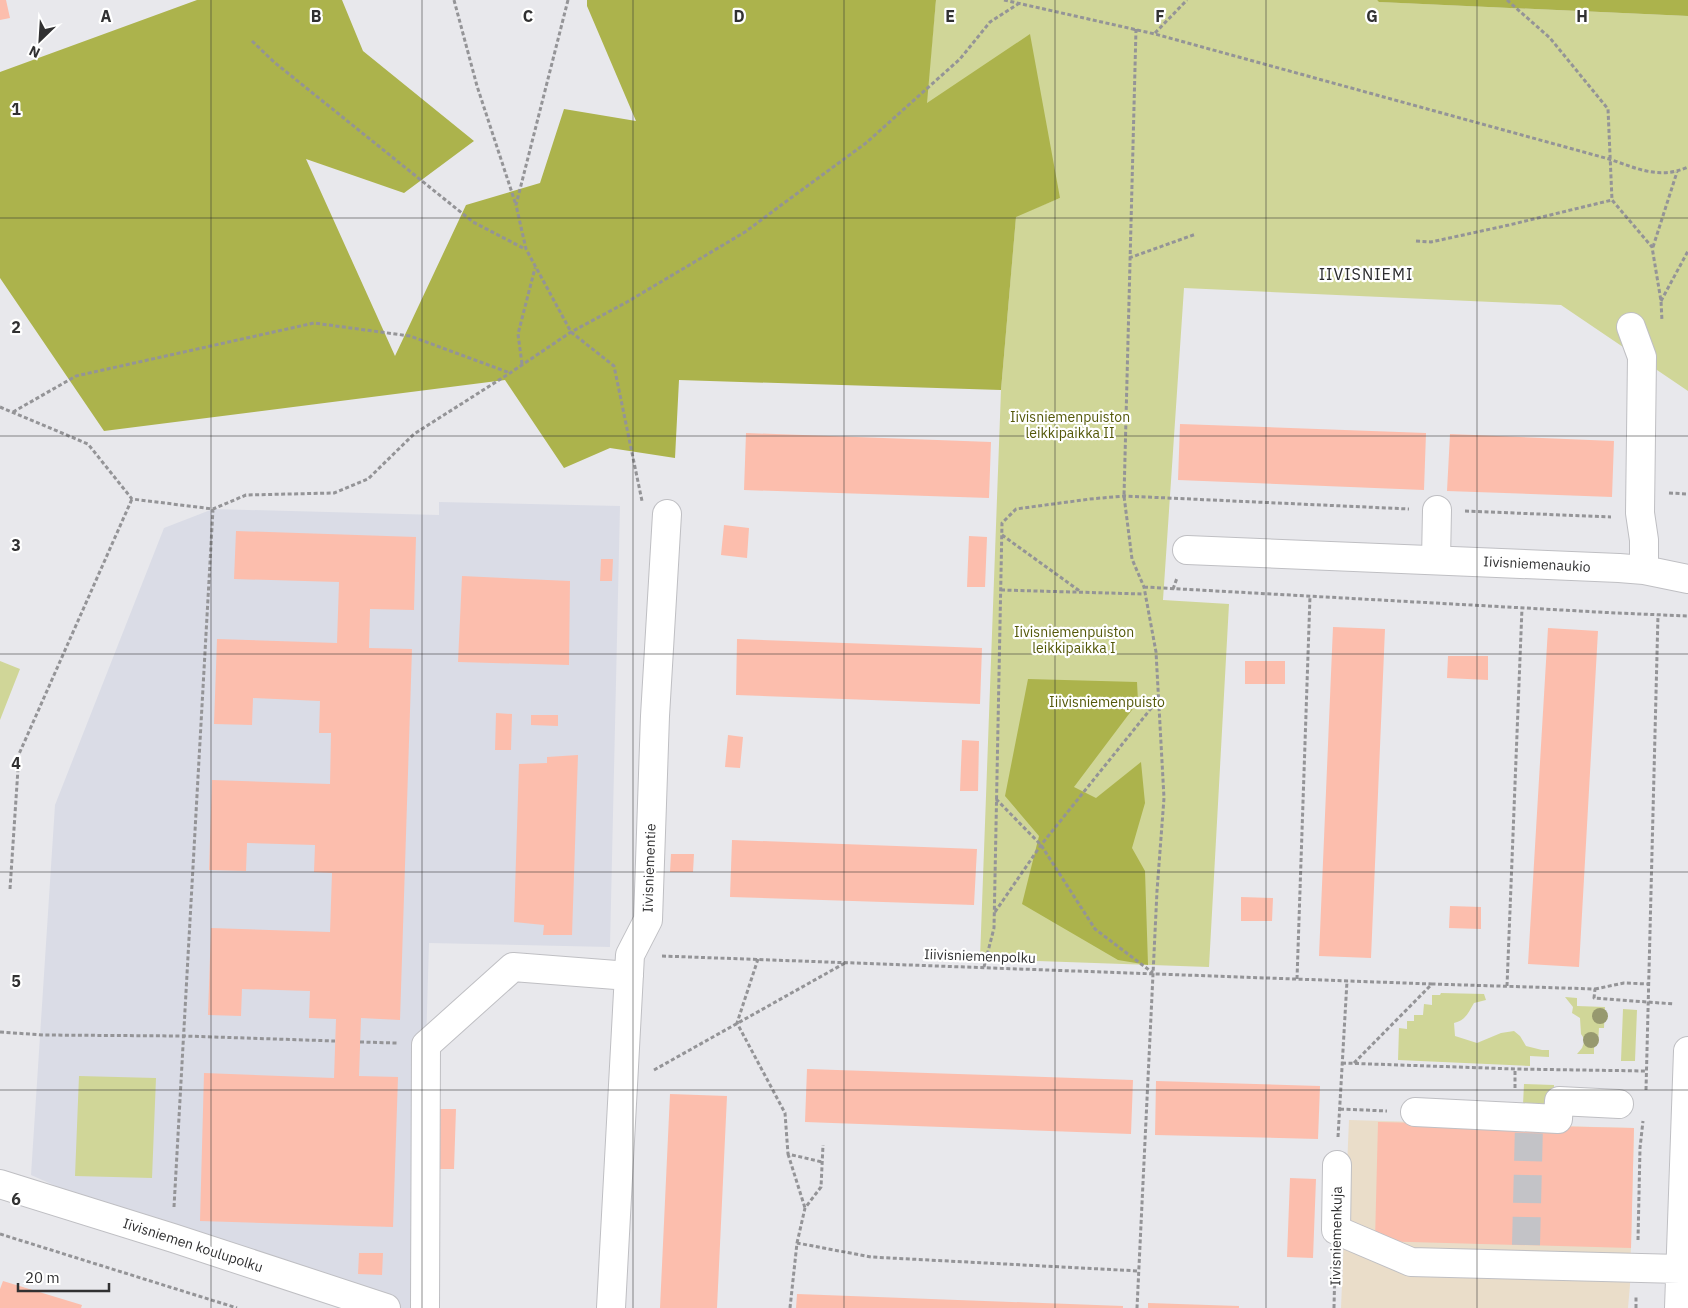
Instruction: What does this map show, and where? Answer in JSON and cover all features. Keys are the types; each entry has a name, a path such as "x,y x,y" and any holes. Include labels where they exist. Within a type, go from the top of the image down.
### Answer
{"street":[{"path":"1631,328 1642,357 1640,513 1644,540 1644,570"},
{"path":"1436,560 1437,510"},
{"name":"Iivisniementie","path":"611,1308 630,966 648,920 655,716 656,511"},
{"name":"Iivisniemenaukio","path":"1187,550 1644,570 1688,579"},
{"path":"425,1308 426,1045 513,967 630,966"},
{"path":"1680,1308 1688,1051"},
{"path":"1405,1112 1529,1122 1558,1119 1559,1101 1619,1104"},
{"name":"Iivisniemenkuja","path":"1336,1230 1337,1165"},
{"name":"Iivisniemen koulupolku","path":"0,1184 386,1308"},
{"path":"1336,1230 1411,1262 1526,1255 1638,1268 1680,1269"}],"path":[{"path":"454,0 477,86 516,205 526,249 571,332 614,366 641,499 656,511"},
{"path":"516,205 568,0"},
{"path":"1004,0 1155,34 1609,159 1650,173 1677,172 1688,167"},
{"path":"1155,34 1187,0"},
{"path":"1507,0 1550,38 1608,109 1609,159"},
{"path":"0,406 88,444 132,499 213,508 246,495 334,493 351,487 368,479 414,434 571,332 627,302 745,232 777,209 866,143 960,59 990,22 1018,4"},
{"path":"1136,29 1124,496 1132,559 1144,587 1156,652 1164,798 1137,1308"},
{"path":"252,41 274,62 473,222 526,249"},
{"path":"1652,247 1677,172"},
{"path":"1416,241 1431,242 1612,200"},
{"path":"1129,258 1196,234"},
{"path":"1661,301 1688,251"},
{"path":"522,364 518,334 536,267"},
{"path":"12,412 76,376 314,324 410,336 510,373"},
{"path":"1662,492 1688,494"},
{"path":"984,967 994,928 1002,523 1016,509 1124,496 1612,517"},
{"path":"10,889 19,754 132,499"},
{"path":"173,1238 213,508"},
{"path":"1002,535 1082,592"},
{"path":"1144,587 1688,616"},
{"path":"1001,590 1144,594"},
{"path":"1297,979 1310,596"},
{"path":"1507,986 1522,608"},
{"path":"1646,1096 1658,615"},
{"path":"994,913 1041,845 1158,701"},
{"path":"996,799 1041,845 1095,929 1154,974"},
{"path":"758,959 737,1023 784,1113 788,1154 806,1208"},
{"name":"Iiivisniemenpolku","path":"630,966 758,959 1595,989 1624,983 1649,984"},
{"path":"649,1073 845,963"},
{"path":"1339,1117 1347,980"},
{"path":"1354,1063 1432,984"},
{"path":"1595,989 1594,998 1674,1004"},
{"path":"0,1032 43,1035 184,1036 335,1041"},
{"path":"1342,1063 1646,1071"},
{"path":"1340,1109 1405,1112"},
{"path":"1636,1308 1640,1148 1644,1114"},
{"path":"790,1308 797,1243 806,1208 821,1187 823,1144"},
{"path":"788,1154 822,1162"},
{"name":"Iivisniemenkuja","path":"1334,1308 1336,1230"},
{"path":"0,1234 237,1308"},
{"path":"797,1243 871,1257 1139,1272"}],"shaded area":[{"path":"439,502 620,506 610,947 429,943 426,1045 425,1308 380,1308 173,1238 31,1175 55,805 164,528 213,509 439,515"},
{"path":"1349,1120 1634,1128 1628,1308 1341,1308"}],"green space":[{"path":"197,0 342,0 363,51 474,141 404,193 306,159 395,356 466,205 540,183 564,109 636,121 587,6 587,0 936,0 927,103 1030,34 1060,198 1016,217 1001,390 679,380 675,458 610,448 564,468 505,380 104,431 0,278 0,72"},
{"path":"936,0 1377,0 1380,2 1688,16 1688,391 1561,305 1184,288 1163,600 1229,604 1209,967 980,959 1001,390 1016,216 1060,198 926,103"},
{"path":"1377,0 1688,0 1688,16 1379,2"},
{"path":"0,661 20,669 0,720"},
{"name":"Iiivisniemenpuisto","path":"1028,679 1137,682 1138,702 1074,787 1096,798 1141,762 1145,803 1132,848 1145,871 1148,965 1118,960 1022,904 1039,836 1005,796"},
{"path":"1441,993 1484,994 1486,1000 1474,1003 1464,1018 1454,1023 1455,1036 1477,1043 1501,1033 1514,1031 1520,1036 1526,1046 1549,1050 1549,1057 1530,1056 1530,1066 1398,1060 1399,1028 1407,1029 1407,1021 1414,1021 1414,1015 1423,1015 1424,1004 1432,1005 1432,995 1440,995"},
{"path":"1565,997 1577,998 1577,1006 1605,1007 1604,1028 1599,1028 1598,1043 1594,1044 1594,1054 1577,1054 1585,1040 1581,1034 1580,1018 1572,1013 1573,1007"},
{"path":"1623,1009 1637,1010 1635,1061 1621,1061"},
{"path":"79,1076 156,1078 152,1178 75,1176"},
{"path":"1524,1084 1554,1085 1553,1107 1523,1105"}],"building":[{"path":"0,0 6,0 10,18 0,20"},
{"path":"1180,424 1426,433 1424,490 1178,480"},
{"path":"746,433 991,442 989,498 744,490"},
{"path":"1450,434 1614,441 1612,497 1447,491"},
{"path":"724,525 749,528 747,558 721,555"},
{"path":"236,531 416,537 414,610 370,609 369,648 412,649 400,1020 361,1018 359,1076 398,1077 393,1227 200,1221 204,1073 334,1078 336,1019 309,1018 310,991 242,989 241,1016 208,1015 211,928 330,932 332,873 314,872 315,845 247,843 246,871 209,870 212,780 330,784 331,733 319,733 320,701 253,698 252,725 214,724 217,639 337,643 339,582 234,579"},
{"path":"969,536 987,537 985,587 967,587"},
{"path":"601,559 613,559 612,581 600,581"},
{"path":"462,576 570,581 569,665 458,662"},
{"path":"1333,627 1385,629 1371,958 1319,956"},
{"path":"1548,628 1598,631 1579,967 1528,964"},
{"path":"737,639 982,648 980,704 736,695"},
{"path":"1448,656 1488,656 1488,680 1447,678"},
{"path":"1245,661 1285,661 1285,684 1245,684"},
{"path":"496,713 512,714 511,750 495,750"},
{"path":"531,715 558,715 558,726 531,725"},
{"path":"728,735 743,737 740,768 725,767"},
{"path":"962,740 979,741 978,791 960,791"},
{"path":"578,755 572,935 543,935 544,925 514,922 519,764 547,763 547,757"},
{"path":"732,840 977,849 974,905 730,897"},
{"path":"671,854 694,854 693,872 670,872"},
{"path":"1241,897 1273,898 1272,921 1241,921"},
{"path":"1450,906 1481,907 1481,929 1449,928"},
{"path":"807,1069 1133,1080 1131,1134 805,1122"},
{"path":"1156,1081 1320,1086 1318,1139 1155,1135"},
{"path":"670,1094 727,1096 717,1308 660,1308"},
{"path":"437,1109 456,1109 454,1169 435,1169"},
{"path":"1378,1122 1634,1128 1631,1248 1375,1241"},
{"path":"1290,1178 1316,1179 1313,1258 1287,1257"},
{"path":"359,1253 383,1253 382,1275 358,1274"},
{"path":"3,1281 82,1305 81,1308 0,1308 0,1289"},
{"path":"797,1294 1123,1306 1123,1308 796,1308"},
{"path":"1148,1303 1239,1306 1239,1308 1148,1308"}],"tunnel":[{"path":"1526,1245 1529,1125"}],"district":[{"name":"IIVISNIEMI","path":"1366,274"}],"park label":[{"name":"Iivisniemenpuiston leikkipaikka II","path":"1070,426"},
{"name":"Iivisniemenpuiston leikkipaikka I","path":"1074,640"}]}
